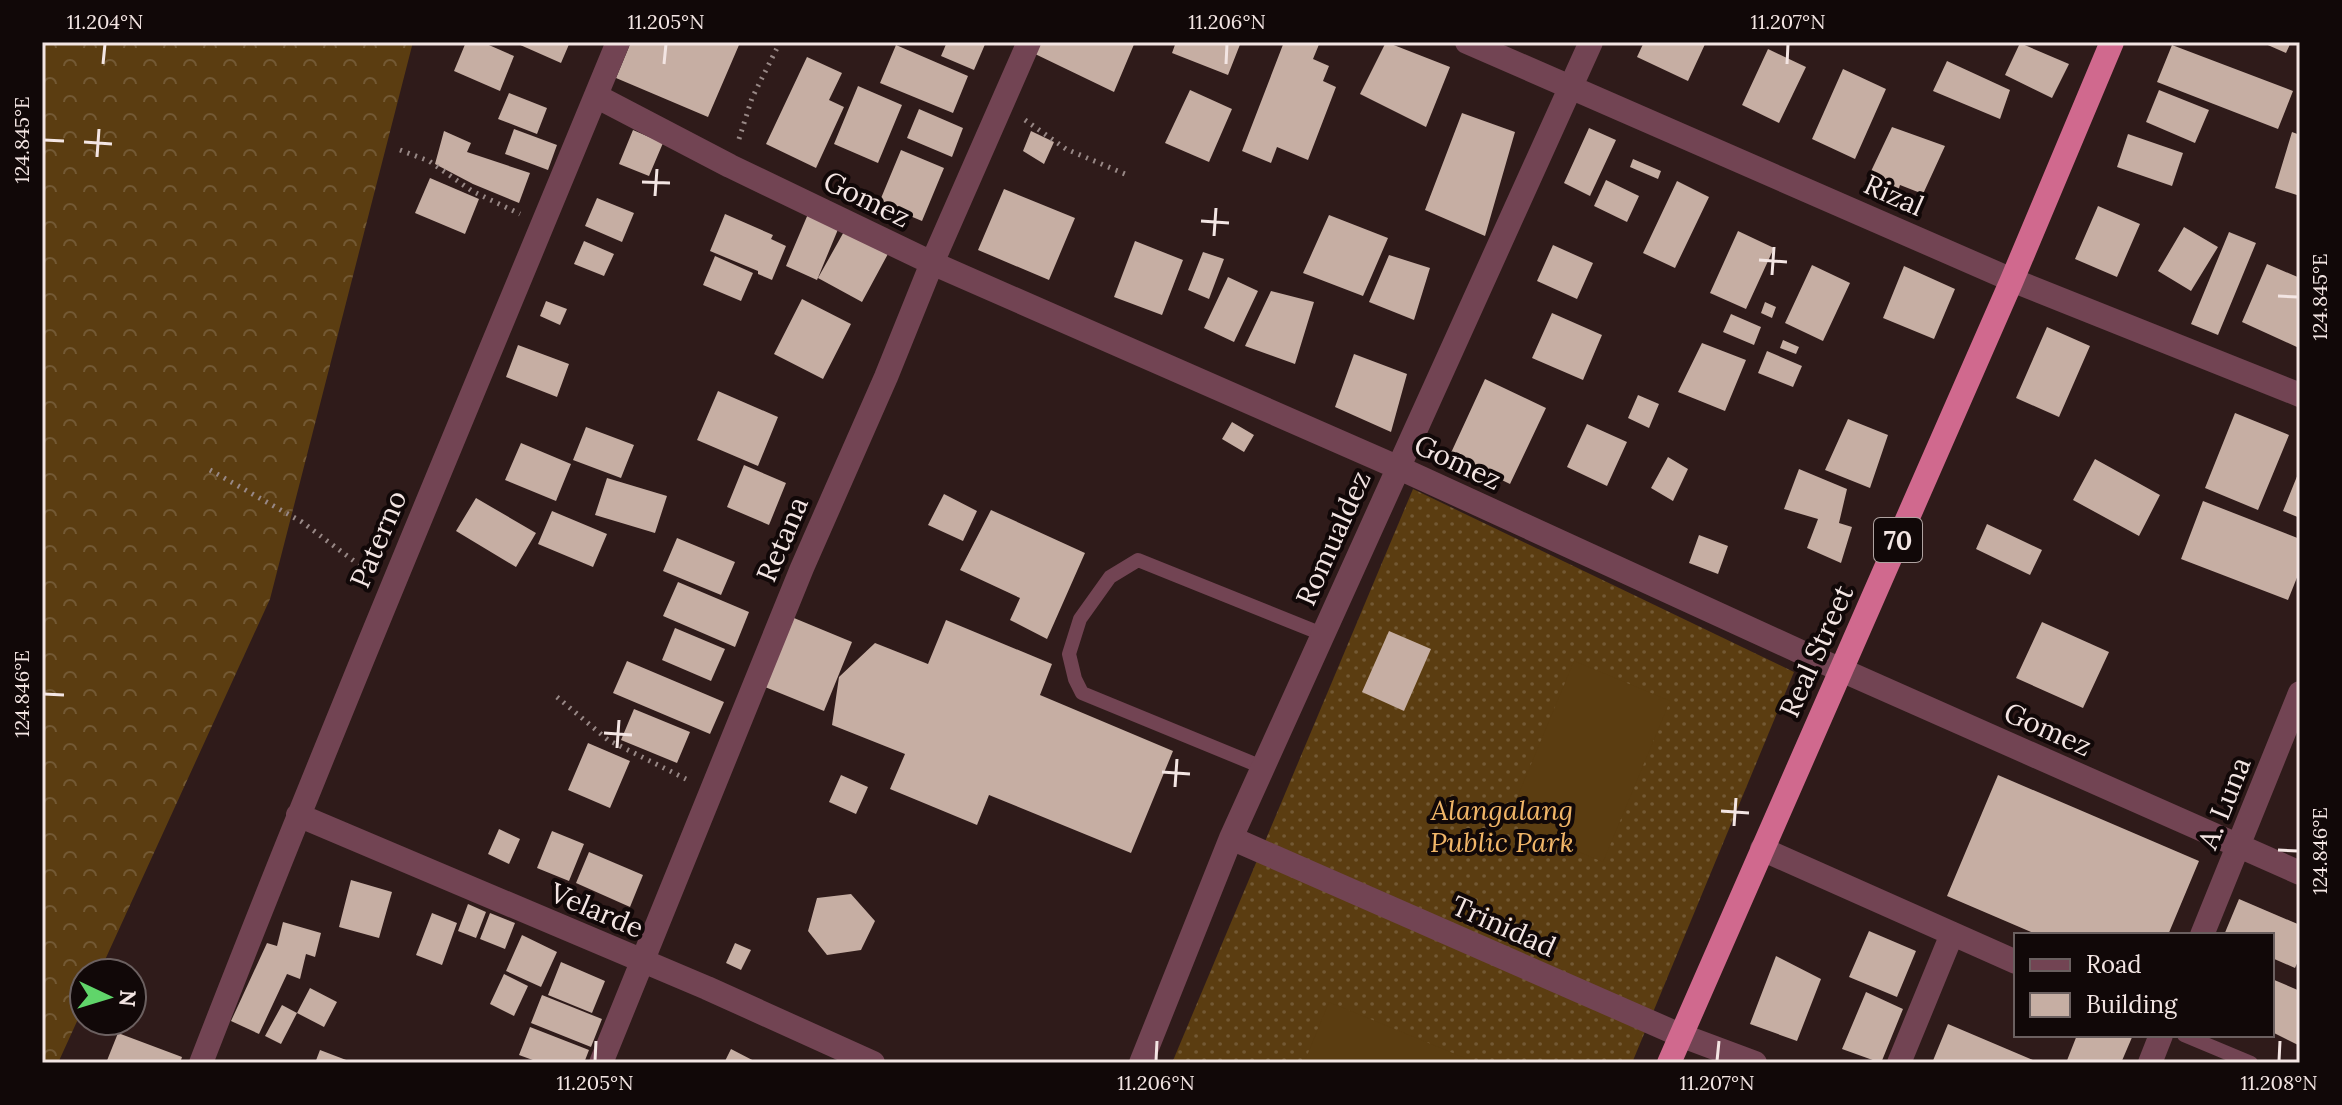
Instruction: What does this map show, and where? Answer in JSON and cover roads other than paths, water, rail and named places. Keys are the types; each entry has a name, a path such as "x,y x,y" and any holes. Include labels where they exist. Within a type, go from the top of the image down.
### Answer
{"highway":[{"name":"Real Street","path":"1669,1063 2012,280 2112,42"}],"street":[{"name":"Paterno","path":"201,1063 390,588 618,42"},
{"name":"Retana","path":"601,1063 802,568 1029,42"},
{"name":"Rizal","path":"1467,42 2012,280 2300,395"},
{"name":"Romualdez","path":"1141,1063 1262,767 1591,42"},
{"name":"Gomez","path":"596,96 730,166 932,263 1397,467 1841,670 2300,873"},
{"name":"A. Luna","path":"2203,933 2300,693"},
{"name":"Velarde","path":"298,815 707,988 873,1063"},
{"name":"Trinidad","path":"1231,838 1680,1035 1755,1063"},
{"path":"1762,849 2014,961"},
{"path":"1899,1063 1952,934"},
{"path":"2150,1063 2160,1037"}],"lane":[{"path":"1262,767 1082,693 1069,654 1080,619 1110,577 1138,560 1322,634"},
{"path":"2189,1037 2251,1063"}],"park label":[{"name":"Alangalang Public Park","path":"1502,826"}]}
